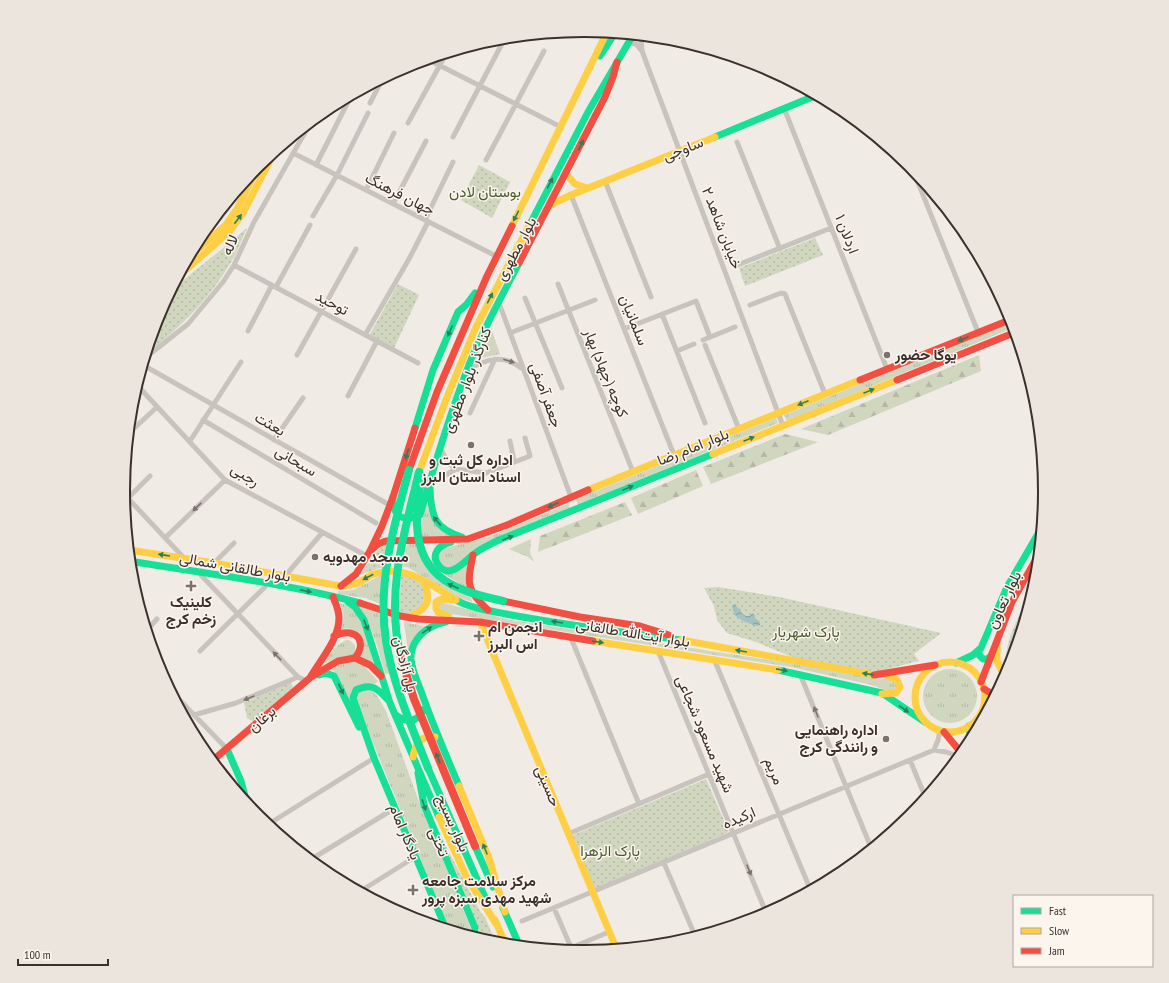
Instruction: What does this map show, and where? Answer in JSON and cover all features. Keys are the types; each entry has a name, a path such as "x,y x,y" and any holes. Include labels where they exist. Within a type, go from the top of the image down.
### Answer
{"main road":[{"name":"بلوار مطهری","path":"409,470 437,392 496,256 604,38"},
{"path":"584,81 612,38"},
{"name":"بلوار مطهری","path":"419,472 447,396 476,327 584,119 629,40"},
{"name":"کنارگذر بلوار مطهری","path":"430,485 440,447 467,370 478,344 605,97 617,62"},
{"name":"ساوجی","path":"550,205 587,188 811,97"},
{"path":"190,266 230,230 243,213 267,166"},
{"path":"566,174 573,183 587,188"},
{"path":"204,244 225,226 237,209 249,186"},
{"path":"340,586 356,574 368,553 394,497 433,370 458,312 466,305 487,276"},
{"name":"بلوار امام رضا","path":"1005,322 571,497 507,525 468,539 441,545 437,552 437,562 442,569 450,570 473,555 494,544 544,522 1011,334"},
{"name":"پل آزادگان","path":"409,470 400,502 387,565 383,608 384,624 397,686 428,768"},
{"path":"419,472 420,494 417,514 417,528 420,544 426,560 446,583 473,594 580,617 640,626 698,643"},
{"name":"پل آزادگان","path":"419,472 400,557 395,590 395,623 397,640 406,677 414,699 475,846"},
{"path":"394,497 394,510 399,516 413,519 420,515 430,485"},
{"path":"430,485 430,506 432,515 436,522 451,533 468,539"},
{"name":"بلوار تعاون","path":"979,651 986,638 1002,597 1036,536"},
{"name":"بلوار امام رضا","path":"368,553 378,544 386,541 468,539"},
{"name":"بلوار طالقانی شمالی","path":"134,551 214,562 340,586"},
{"path":"473,555 469,578 470,590 476,600 488,610"},
{"name":"بلوار طالقانی شمالی","path":"136,562 337,597"},
{"name":"بلوار تعاون","path":"982,685 984,672 1012,602 1033,565"},
{"name":"بلوار آیت‌الله طالقانی","path":"340,586 353,585 359,583 372,574 390,570 404,572 460,603 525,617 698,643 873,675 934,665"},
{"path":"408,617 418,614 426,605 428,594 424,582"},
{"path":"337,597 356,607 364,620 390,703"},
{"name":"بلوار آیت‌الله طالقانی","path":"337,597 400,616 418,619 480,622 800,674 882,694 924,722"},
{"name":"برغان","path":"308,679 334,636 339,620 337,597"},
{"path":"459,620 439,613 436,610 435,605 436,602 442,599 460,603"},
{"path":"459,620 440,623 427,629 414,643 411,658 414,675 488,858 505,912"},
{"name":"حسینی","path":"480,622 615,945"},
{"path":"334,636 349,632 358,637 361,647 355,658 370,665 383,677"},
{"path":"996,642 997,661 1002,671"},
{"path":"956,663 979,651 979,655 983,659 990,657"},
{"name":"برغان","path":"216,757 308,679 338,662 355,658"},
{"path":"972,729 972,724 982,709 984,703 982,685 977,675 971,669 949,662 934,665 926,670 916,686 914,696 915,705 924,722 932,728 942,732 953,732 962,730 972,724 976,722"},
{"path":"308,679 326,673 334,676 374,758"},
{"path":"882,694 896,693 900,687 900,684 896,679 884,674"},
{"path":"982,685 992,693"},
{"path":"374,758 354,702 356,690 361,687 370,686 380,690 390,703 467,878 497,925"},
{"path":"394,711 400,719 410,721 415,720 422,713 424,701"},
{"path":"942,732 958,750"},
{"path":"413,757 414,747 421,738 431,736 442,743"},
{"path":"227,749 241,781 244,792"},
{"name":"یادگار امام","path":"374,758 444,924"},
{"name":"تختی","path":"417,767 424,805 475,928 475,933"},
{"name":"بلوار بسیج","path":"428,768 503,938"},
{"name":"بلوار بسیج","path":"475,846 517,941"}],"street":[{"name":"خیابان شاهد ۲","path":"641,41 642,51 783,426"},
{"path":"624,48 630,43 636,44 642,51"},
{"path":"453,137 501,45"},
{"path":"486,160 544,51"},
{"path":"408,123 443,60"},
{"path":"433,63 561,127"},
{"path":"370,102 378,86"},
{"path":"316,165 347,105"},
{"name":"اردلان ۱","path":"784,108 887,369"},
{"path":"312,216 337,175 368,113"},
{"name":"لاله","path":"152,353 188,324 223,282 234,265 254,222 304,134"},
{"path":"366,190 394,134"},
{"path":"393,204 426,141"},
{"path":"737,142 780,249"},
{"name":"جهان فرهنگ","path":"293,154 496,256"},
{"path":"365,335 409,259 453,162"},
{"path":"605,181 651,297"},
{"path":"919,184 978,332"},
{"name":"سلمانیان","path":"571,195 674,455"},
{"path":"248,331 310,225"},
{"path":"735,266 831,228"},
{"path":"297,355 356,249"},
{"name":"توحید","path":"234,265 418,363"},
{"name":"کوچه (جهاد) بهار","path":"558,284 633,472"},
{"path":"750,305 783,293 825,394"},
{"path":"525,298 562,388"},
{"path":"510,334 595,300"},
{"name":"جعفر آصفی","path":"499,302 571,497"},
{"path":"624,329 696,302 710,337"},
{"path":"662,314 706,423"},
{"path":"735,327 710,337 704,343 739,429"},
{"path":"348,396 377,341"},
{"path":"677,351 694,344"},
{"path":"467,370 480,362 494,359 508,360 524,369"},
{"path":"470,412 494,359"},
{"path":"190,441 241,362"},
{"name":"بعثت","path":"147,367 386,504"},
{"name":"رجبی","path":"142,390 226,480 322,533 368,553"},
{"path":"274,440 303,398"},
{"path":"135,429 157,407"},
{"name":"سبحانی","path":"203,420 376,523"},
{"path":"440,447 448,463 456,469 473,470 486,473 530,456 525,438"},
{"path":"510,441 514,461"},
{"path":"430,485 456,469"},
{"path":"130,496 150,476"},
{"path":"165,538 226,480"},
{"path":"130,500 184,558"},
{"path":"285,576 322,533"},
{"path":"214,562 234,543"},
{"path":"198,572 237,615 298,677 308,679"},
{"path":"200,651 265,587"},
{"path":"150,626 157,619"},
{"path":"571,638 639,804"},
{"name":"شهید مسعود شجاعی","path":"658,651 765,908"},
{"name":"مریم","path":"714,659 810,886"},
{"path":"800,674 870,845"},
{"path":"194,715 240,702 298,677"},
{"path":"184,705 227,749"},
{"path":"942,732 934,750 955,754"},
{"name":"ارکیده","path":"522,921 934,750"},
{"path":"272,822 374,758"},
{"path":"910,760 924,793"},
{"path":"568,834 709,774"},
{"path":"315,857 395,808"},
{"path":"364,889 416,857"},
{"path":"664,862 694,933"},
{"path":"554,908 570,946"},
{"path":"578,945 609,932"}],"green space":[{"name":"بوستان لادن","path":"479,165 510,182 492,218 461,200"},
{"path":"247,228 228,267 208,295 185,321 153,348 182,281"},
{"path":"815,238 823,255 745,286 739,268"},
{"path":"398,284 419,295 394,348 369,336"},
{"path":"1007,325 1009,330 787,421 784,415"},
{"path":"491,328 500,354 476,359"},
{"path":"979,355 981,371 828,435 801,429"},
{"path":"776,418 778,423 578,505 576,499"},
{"path":"785,434 818,442 711,484 703,467"},
{"path":"696,470 703,486 638,514 631,498"},
{"path":"427,495 427,504 431,516 437,524 455,537 421,537"},
{"path":"625,502 632,515 538,552 540,536"},
{"path":"568,504 570,508 453,567 443,568 438,558 440,552 444,548 491,536"},
{"path":"531,539 530,553 534,562 528,557 509,549"},
{"path":"417,542 424,561 470,597 473,602 460,598 407,567 403,567 407,543"},
{"path":"386,544 383,567 359,575 378,550"},
{"path":"470,562 468,589 444,574 454,573"},
{"path":"401,574 417,580 423,588 424,601 419,609 412,613 399,613"},
{"path":"382,575 380,604 365,598 338,594 338,591 356,589"},
{"name":"پارک شهریار","path":"718,587 779,597 941,633 914,654 919,661 875,672 797,659 756,642 727,633 717,620 714,606 704,588"},
{"path":"339,603 347,605 362,621 374,667 359,657 362,644 359,636 347,628 341,630 343,609"},
{"path":"441,603 505,619 883,679 890,678 897,684 894,690 887,691 872,685 791,667 451,614 441,611 439,605"},
{"path":"1025,604 1015,638 1007,659 1008,644"},
{"path":"358,605 379,612 383,642 390,673 385,674 378,648 367,619"},
{"path":"404,622 428,627 413,638 408,651"},
{"path":"346,640 349,640 355,645 355,652 353,656 336,658 320,666 338,645"},
{"path":"354,661 364,666 378,681 374,685 354,689 364,736 338,677 332,669 340,663"},
{"path":"950,669 960,671 969,677 975,686 977,696 975,706 969,715 960,721 950,723 940,721 931,715 925,706 923,696 925,686 931,677 940,671"},
{"path":"291,682 293,687 254,722 247,718 244,703"},
{"path":"363,689 373,691 386,711 418,799 472,932 448,925 358,706 356,695"},
{"name":"پارک الزهرا","path":"706,779 729,832 594,890 571,836"},
{"path":"428,809 481,913 485,917 493,936 478,933 479,930"}],"water":[{"path":"733,604 735,604 739,609 740,608 742,614 746,616 750,616 752,613 755,615 755,618 760,622 760,625 757,626 748,623 736,616 732,609"}],"traffic: fast":[{"path":"600,56 612,38"},
{"path":"530,224 588,112 630,40"},
{"path":"715,137 811,97"},
{"path":"393,497 394,509 400,516 408,518 420,515 442,442 467,370 485,329 519,263"},
{"path":"415,428 433,370 458,312 466,305 475,293"},
{"path":"451,542 439,548 435,555 437,563 440,567 449,571 458,567 486,546 499,540 713,454"},
{"path":"409,470 388,554 385,576 384,619 386,641 393,674 428,768"},
{"path":"401,658 395,611 398,564 402,541 419,472"},
{"path":"420,483 417,526 420,544 425,559 434,571 444,580 471,593 503,601"},
{"path":"430,488 431,506 436,520 445,529 462,537"},
{"path":"956,663 973,655 981,648 1007,587 1036,537"},
{"path":"136,562 275,584 360,603"},
{"path":"456,600 480,609 527,618 681,640"},
{"path":"348,602 355,607 364,620 390,703 439,817"},
{"path":"446,622 433,626 421,634 411,652 411,659 412,667 439,739 459,786"},
{"path":"979,651 979,655 983,659 990,657"},
{"path":"778,670 882,693 925,722"},
{"path":"319,675 326,673 334,676 359,727"},
{"path":"389,701 378,690 371,687 356,690 353,698 374,758 444,924"},
{"path":"396,715 400,718 411,720 418,717 423,710"},
{"path":"969,726 970,732"},
{"path":"227,749 241,781 244,792"},
{"path":"428,768 488,904"},
{"path":"418,773 424,805 475,928 475,933"},
{"path":"475,846 493,887"},
{"path":"503,908 517,941"}],"traffic: slow":[{"path":"512,226 604,38"},
{"path":"550,205 571,195 715,137"},
{"path":"190,267 230,231 243,213 267,166"},
{"path":"566,174 575,184 587,188"},
{"path":"204,244 225,226 237,209 249,186"},
{"path":"419,472 447,397 476,327 530,224"},
{"path":"588,490 860,380"},
{"path":"713,454 897,380"},
{"path":"134,551 214,563 340,586 358,583 374,574 397,572 417,577 456,600"},
{"path":"408,617 420,611 426,604 428,594 424,582"},
{"path":"449,617 438,612 436,602 442,599 452,600"},
{"path":"480,622 615,945"},
{"path":"681,640 874,675"},
{"path":"593,641 778,670"},
{"path":"997,644 997,661 1002,671"},
{"path":"950,662 963,665 975,672 982,684 985,697 982,710 975,722 963,729 950,732 937,729 925,722 918,710 915,697 918,684 925,672 937,665 950,662"},
{"path":"882,694 896,693 900,687 897,680 886,675"},
{"path":"413,757 415,748 422,739 426,737 435,737"},
{"path":"459,786 489,858 505,912"},
{"path":"439,817 467,878 497,925"},
{"path":"495,920 503,938"}],"traffic: jam":[{"path":"519,263 605,97 617,62"},
{"path":"409,470 437,392 487,276 512,226"},
{"path":"860,380 1005,322"},
{"path":"897,380 1011,334"},
{"path":"341,586 356,574 370,551 382,526 415,428"},
{"path":"370,551 378,544 386,541 468,539 507,525 588,490"},
{"path":"473,555 469,580 470,586 476,597 488,610"},
{"path":"981,682 1012,602 1033,565"},
{"path":"311,676 336,634 339,618 333,597"},
{"path":"503,601 580,617 640,626 669,635"},
{"path":"360,603 400,616 418,619 480,622 593,641"},
{"path":"334,636 341,633 348,633 357,636 360,640 360,646 355,658"},
{"path":"216,757 311,677 338,661 355,658 370,665 381,676"},
{"path":"401,658 414,699 475,846"},
{"path":"874,675 935,665"},
{"path":"984,689 992,694"},
{"path":"944,732 958,749"}],"place":[{"name":"یوگا حضور","path":"887,355"},
{"name":"اداره کل ثبت و اسناد استان البرز","path":"471,445"},
{"name":"مسجد مهدویه","path":"315,557"},
{"name":"کلینیک زخم کرج","path":"191,586"},
{"name":"انجمن ام اس البرز","path":"479,636"},
{"name":"اداره راهنمایی و رانندگی کرج","path":"886,739"},
{"name":"مرکز سلامت جامعه شهید مهدی سبزه پرور","path":"413,890"}]}
